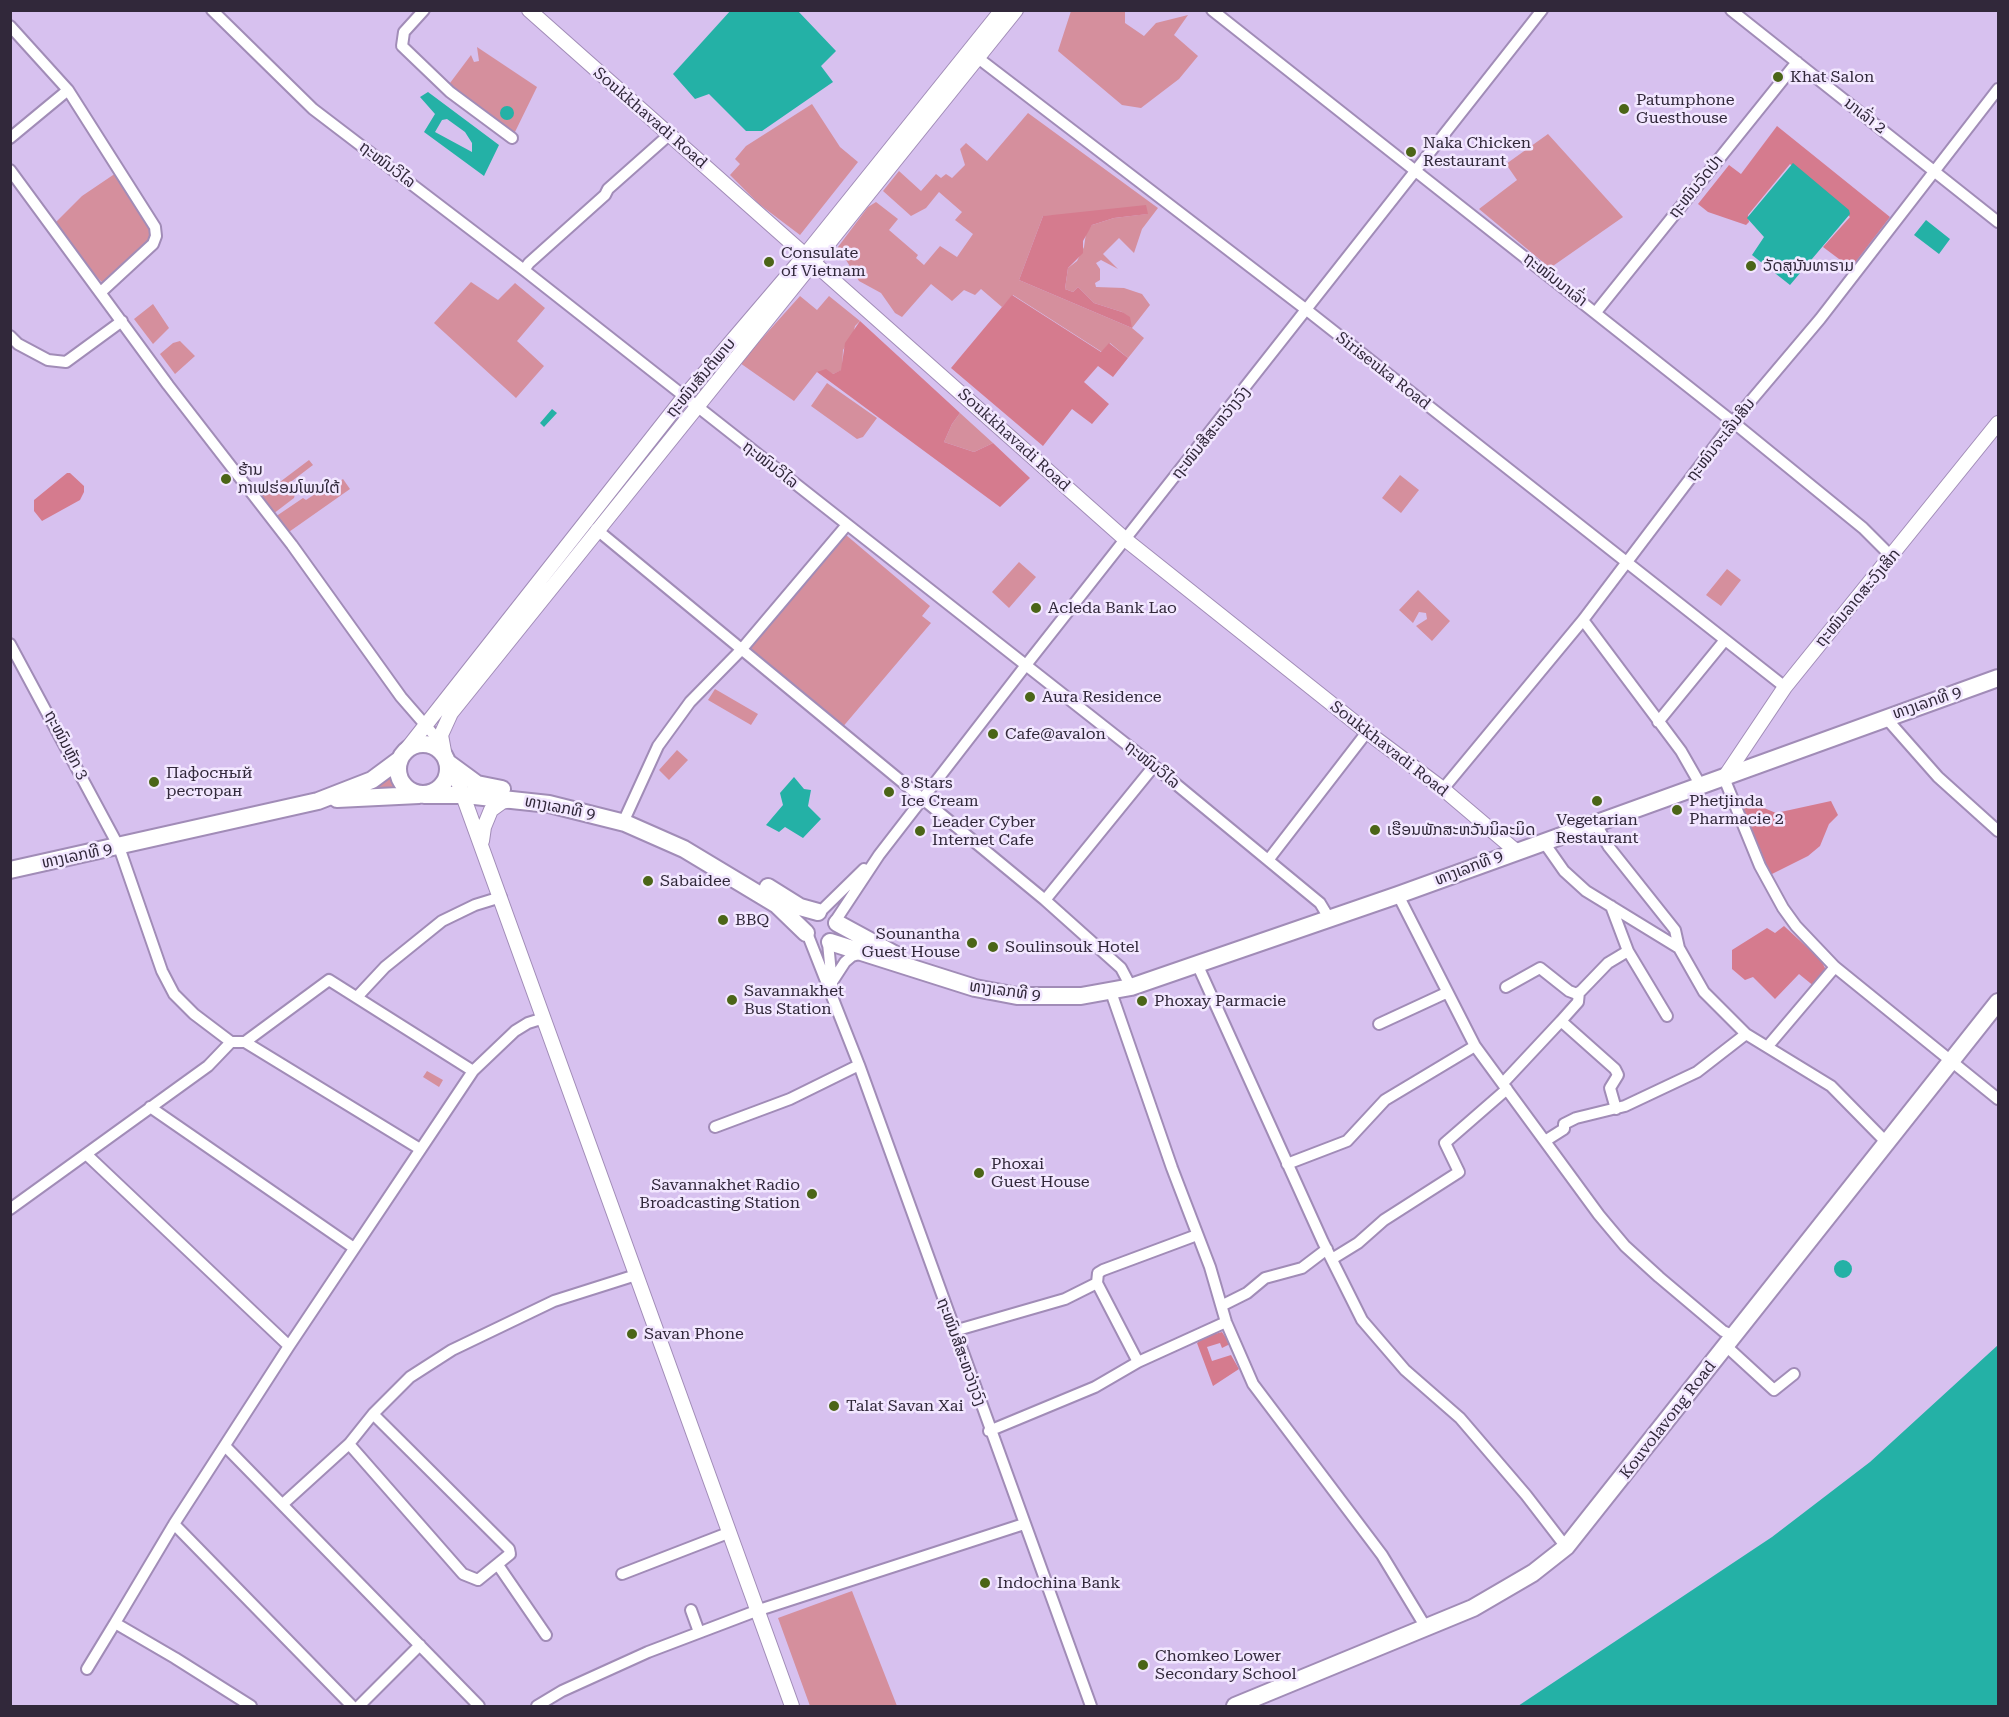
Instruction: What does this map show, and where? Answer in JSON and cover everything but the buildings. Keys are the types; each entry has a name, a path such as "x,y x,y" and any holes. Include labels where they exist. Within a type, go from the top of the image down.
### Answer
{"main road":[{"name":"ທາງເລກທີ 9","path":"829,943 975,988 1017,996 1053,998 1111,992 1198,966 1998,678"},
{"name":"ທາງເລກທີ 9","path":"10,870 318,801 372,780 418,744 427,744 436,747 484,786 627,816 688,841 800,907 819,912"},
{"path":"402,755 397,769 401,782 407,789 422,795 437,790 444,784 448,771 447,758"},
{"name":"ທາງເລກທີ 9","path":"318,801 422,795 550,800 625,824 684,849 777,905 808,935"},
{"path":"819,912 830,914 837,921 838,932 829,943 818,944 808,935 809,918 819,912"},
{"name":"ທາງເລກທີ 9","path":"837,921 932,974"},
{"name":"Kouvolavong Road","path":"1235,1707 1425,1626 1473,1608 1533,1573 1566,1547 1998,1002"}],"street":[{"name":"ຖະໜົນວິໄລ","path":"212,10 313,109 524,270 846,526 1154,766 1320,903 1329,918"},
{"path":"424,10 404,32 402,46 450,92 512,138"},
{"name":"Soukkhavadi Road","path":"529,10 1126,540 1367,732 1443,789 1516,851"},
{"name":"ຖະໜົນສັນຕິພາບ","path":"447,758 443,725 450,712 696,407 1002,10"},
{"name":"ຖະໜົນສັນຕິພາບ","path":"402,755 489,640 684,397 810,258 1016,10"},
{"name":"ຖະໜົນນາເລົ່າ","path":"1212,10 1733,422 1863,528 1892,557"},
{"name":"ຖະໜົນສີສະຫວ່າງວົງ","path":"879,855 1542,10"},
{"name":"ນາເລົ່າ 2","path":"1731,10 1935,169 1998,222"},
{"path":"10,26 68,90 155,227 156,236 153,244 101,292"},
{"name":"Siriseuka Road","path":"978,58 1308,311 1785,687"},
{"name":"ຖະໜົນວັດປ່າ","path":"1596,312 1797,62"},
{"name":"ຖະໜົນຈະເລີນສິນ","path":"1443,789 1583,620 1733,422 1820,319 1998,89"},
{"path":"10,138 68,90"},
{"path":"524,270 605,195 608,189 670,134"},
{"path":"10,170 168,385 292,545 401,697 427,724 447,758 465,795 792,1707"},
{"path":"10,336 18,344 48,360 66,362 122,321"},
{"name":"ຖະໜົນລາດສະວົງເສິກ","path":"1724,778 1785,687 1998,423"},
{"path":"627,816 658,746 690,702 741,650 846,526"},
{"path":"596,529 1045,900 1121,968 1131,987"},
{"path":"1583,620 1681,751 1701,786"},
{"path":"1658,722 1725,640"},
{"name":"ຖະໜົນຫຼັກ 3","path":"10,644 119,847 162,971 174,994 194,1014 231,1042"},
{"path":"1886,718 1938,777 1998,831"},
{"path":"1269,859 1367,732"},
{"path":"1045,900 1154,766"},
{"path":"1724,778 1746,836 1773,891 1796,926 1835,967 1998,1099"},
{"path":"482,843 484,827 491,810 502,802 512,799"},
{"path":"1596,824 1609,847 1675,930 1679,948 1704,992 1746,1034 1831,1086 1887,1143"},
{"path":"1543,841 1564,871 1586,891 1679,948"},
{"path":"819,912 879,855"},
{"path":"837,921 879,855"},
{"path":"1398,895 1475,1046 1625,1246 1723,1331 1774,1390 1777,1391 1794,1374"},
{"path":"357,997 385,967 442,921 475,905 501,897"},
{"path":"1611,906 1628,951 1667,1016"},
{"name":"ຖະໜົນສີສະຫວ່າງວົງ","path":"808,935 859,1065 989,1431 1091,1707"},
{"path":"829,943 833,997"},
{"path":"1332,1259 1358,1243 1393,1214 1459,1172 1445,1143 1505,1086 1578,1002 1579,992 1608,963 1628,951"},
{"path":"832,982 845,962 852,956 864,952"},
{"path":"1198,966 1349,1297 1380,1342 1405,1370 1460,1418 1526,1495 1566,1547"},
{"path":"1768,1046 1835,967"},
{"path":"1506,987 1540,968 1569,991 1579,992"},
{"path":"245,1042 322,982 329,980 473,1071"},
{"path":"1111,992 1222,1305 1226,1322 1253,1384 1382,1555 1425,1626"},
{"path":"1379,1024 1446,993"},
{"path":"87,1669 174,1524 354,1248 473,1071 514,1031 544,1018"},
{"path":"1561,1021 1615,1069 1618,1075 1610,1088 1616,1109"},
{"path":"1545,1141 1564,1129 1564,1124 1576,1118 1616,1109 1696,1072 1746,1034"},
{"path":"10,1209 208,1066 231,1042 245,1042 420,1149"},
{"path":"1287,1164 1347,1141 1385,1100 1475,1046"},
{"path":"715,1127 790,1099 859,1065"},
{"path":"150,1107 354,1248"},
{"path":"86,1155 290,1346"},
{"path":"1138,1362 1097,1283 1098,1273 1197,1235"},
{"path":"1222,1305 1247,1293 1265,1278 1302,1268 1327,1249"},
{"path":"284,1503 349,1444 372,1414 410,1377 452,1350 554,1301 636,1275"},
{"path":"954,1331 1065,1299 1097,1283"},
{"path":"989,1431 1095,1387 1138,1362 1226,1322"},
{"path":"349,1444 463,1574 478,1580 510,1554 509,1549 372,1414"},
{"path":"225,1446 284,1503 479,1707"},
{"path":"174,1524 352,1707"},
{"path":"537,1707 562,1691 620,1664 699,1632 756,1611 1024,1524"},
{"path":"622,1574 728,1533"},
{"path":"498,1564 546,1635"},
{"path":"691,1610 699,1632"},
{"path":"115,1623 251,1707"},
{"path":"359,1707 420,1645"}],"shaded area":[{"path":"731,10 798,11 836,51 821,66 833,82 762,131 746,131 709,94 695,99 673,74"},
{"path":"1125,10 1125,23 1144,36 1156,23 1188,15 1174,35 1198,56 1179,79 1141,108 1122,105 1058,51 1071,11"},
{"path":"477,47 537,87 513,136 447,87 471,55 474,62 479,61"},
{"path":"428,92 499,145 484,176 424,132 435,114 420,97","holes":["447,119 465,132 472,143 472,152 435,132 442,120"]},
{"path":"812,104 840,147 858,162 800,235 759,204 730,175 740,164 735,159 746,146"},
{"path":"504,106 510,106 514,113 510,120 504,120 500,116 500,110"},
{"path":"1028,113 1158,208 1142,229 1134,253 1119,238 1103,254 1118,269 1101,260 1096,263 1100,269 1100,280 1095,283 1096,287 1124,288 1142,294 1150,305 1132,328 1144,338 1128,358 1110,343 1102,352 1013,295 1002,307 981,289 975,295 964,290 952,301 931,284 902,317 895,313 881,293 859,281 838,247 868,207 876,202 898,219 889,230 918,255 916,258 924,265 940,246 957,257 973,234 955,220 962,212 939,192 926,208 911,216 883,191 899,171 921,191 936,174 941,178 946,174 952,178 965,165 960,149 966,143 987,161","holes":["1147,214 1114,218 1092,225 1086,233 1084,247 1077,261 1068,268 1065,289 1073,292 1078,287 1094,303 1122,312 1132,328 1019,280 1043,216"]},
{"path":"1777,126 1890,217 1851,268 1823,247 1850,217 1790,164 1748,215 1749,222 1746,225 1708,212 1698,204 1729,165 1741,174"},
{"path":"1548,134 1623,217 1550,268 1479,209 1517,180 1506,164"},
{"path":"1793,163 1849,210 1850,214 1790,285 1752,255 1764,237 1747,218"},
{"path":"116,173 151,228 151,242 103,283 86,267 56,222 82,196"},
{"path":"1146,205 1148,214 1114,218 1092,225 1083,241 1083,253 1068,268 1065,289 1073,292 1078,287 1094,303 1122,312 1130,317 1132,328 1019,280 1043,216"},
{"path":"1926,220 1950,239 1939,254 1914,235"},
{"path":"471,282 498,300 515,283 545,308 517,341 544,366 516,398 434,323"},
{"path":"1012,295 1101,352 1109,343 1128,358 1113,377 1098,366 1084,382 1109,404 1092,424 1072,409 1043,446 951,368"},
{"path":"800,296 817,310 829,296 860,321 843,350 842,370 833,374 817,372 794,401 740,363"},
{"path":"153,304 169,328 153,344 134,319"},
{"path":"860,321 960,413 944,442 974,452 993,443 1030,478 1000,507 817,372 826,369 833,374 841,370 845,343"},
{"path":"180,341 195,356 175,374 160,354 173,343"},
{"path":"827,383 877,418 863,437 857,439 811,406"},
{"path":"552,409 557,413 544,427 540,423"},
{"path":"960,413 993,443 974,452 944,442"},
{"path":"309,460 313,465 288,484 295,494 294,498 273,514 260,497"},
{"path":"67,473 70,473 84,486 80,500 42,521 34,511 34,500"},
{"path":"1400,475 1419,490 1401,513 1382,498"},
{"path":"343,479 350,489 286,534 275,517 303,498 306,500 318,492 320,495"},
{"path":"846,535 930,606 922,616 931,623 841,729 748,650"},
{"path":"1019,562 1036,577 1009,608 992,592"},
{"path":"1727,569 1741,580 1721,606 1706,595"},
{"path":"1418,590 1450,621 1432,641 1416,626 1427,619 1426,613 1419,612 1413,623 1399,610"},
{"path":"715,689 758,714 751,725 708,700"},
{"path":"677,750 688,760 669,780 659,770"},
{"path":"394,772 401,789 356,793"},
{"path":"794,777 804,789 811,790 808,806 821,819 803,838 785,827 779,832 766,825 783,805 780,793"},
{"path":"1760,797 1764,808 1776,813 1831,801 1838,815 1829,824 1820,846 1808,856 1772,874 1765,866 1739,805"},
{"path":"1784,926 1821,960 1827,972 1815,987 1799,974 1775,999 1753,977 1745,980 1732,969 1732,950 1767,928 1775,933"},
{"path":"427,1071 443,1080 439,1087 423,1077"},
{"path":"1839,1260 1847,1260 1852,1265 1850,1276 1839,1278 1834,1273 1834,1265"},
{"path":"1222,1332 1230,1344 1222,1348 1220,1343 1207,1347 1212,1361 1231,1355 1239,1369 1213,1386 1197,1343 1207,1336"},
{"path":"1998,1345 1998,1706 1518,1706 1772,1537 1870,1462"},
{"path":"852,1591 897,1706 810,1706 778,1618"}],"place":[{"name":"Khat Salon","path":"1778,77"},
{"name":"Patumphone Guesthouse","path":"1624,109"},
{"name":"Naka Chicken Restaurant","path":"1411,152"},
{"name":"Consulate of Vietnam","path":"769,262"},
{"name":"ວັດສຸນັນທາຣາມ","path":"1751,266"},
{"name":"ຮ້ານ ກາເຟຮ່ອມໂພນໃຕ້","path":"226,479"},
{"name":"Acleda Bank Lao","path":"1036,608"},
{"name":"Aura Residence","path":"1030,697"},
{"name":"Cafe@avalon","path":"993,734"},
{"name":"Пафосный ресторан","path":"154,782"},
{"name":"8 Stars Ice Cream","path":"889,792"},
{"name":"Vegetarian Restaurant","path":"1597,801"},
{"name":"Phetjinda Pharmacie 2","path":"1677,810"},
{"name":"ເຮືອນພັກສະຫວັນນິລະມິດ","path":"1375,830"},
{"name":"Leader Cyber Internet Cafe","path":"920,831"},
{"name":"Sabaidee","path":"648,881"},
{"name":"BBQ","path":"723,920"},
{"name":"Sounantha Guest House","path":"972,943"},
{"name":"Soulinsouk Hotel","path":"993,947"},
{"name":"Savannakhet Bus Station","path":"732,1000"},
{"name":"Phoxay Parmacie","path":"1142,1001"},
{"name":"Phoxai Guest House","path":"979,1173"},
{"name":"Savannakhet Radio Broadcasting Station","path":"812,1194"},
{"name":"Savan Phone","path":"632,1334"},
{"name":"Talat Savan Xai","path":"834,1406"},
{"name":"Indochina Bank","path":"985,1583"},
{"name":"Chomkeo Lower Secondary School","path":"1143,1665"}]}
